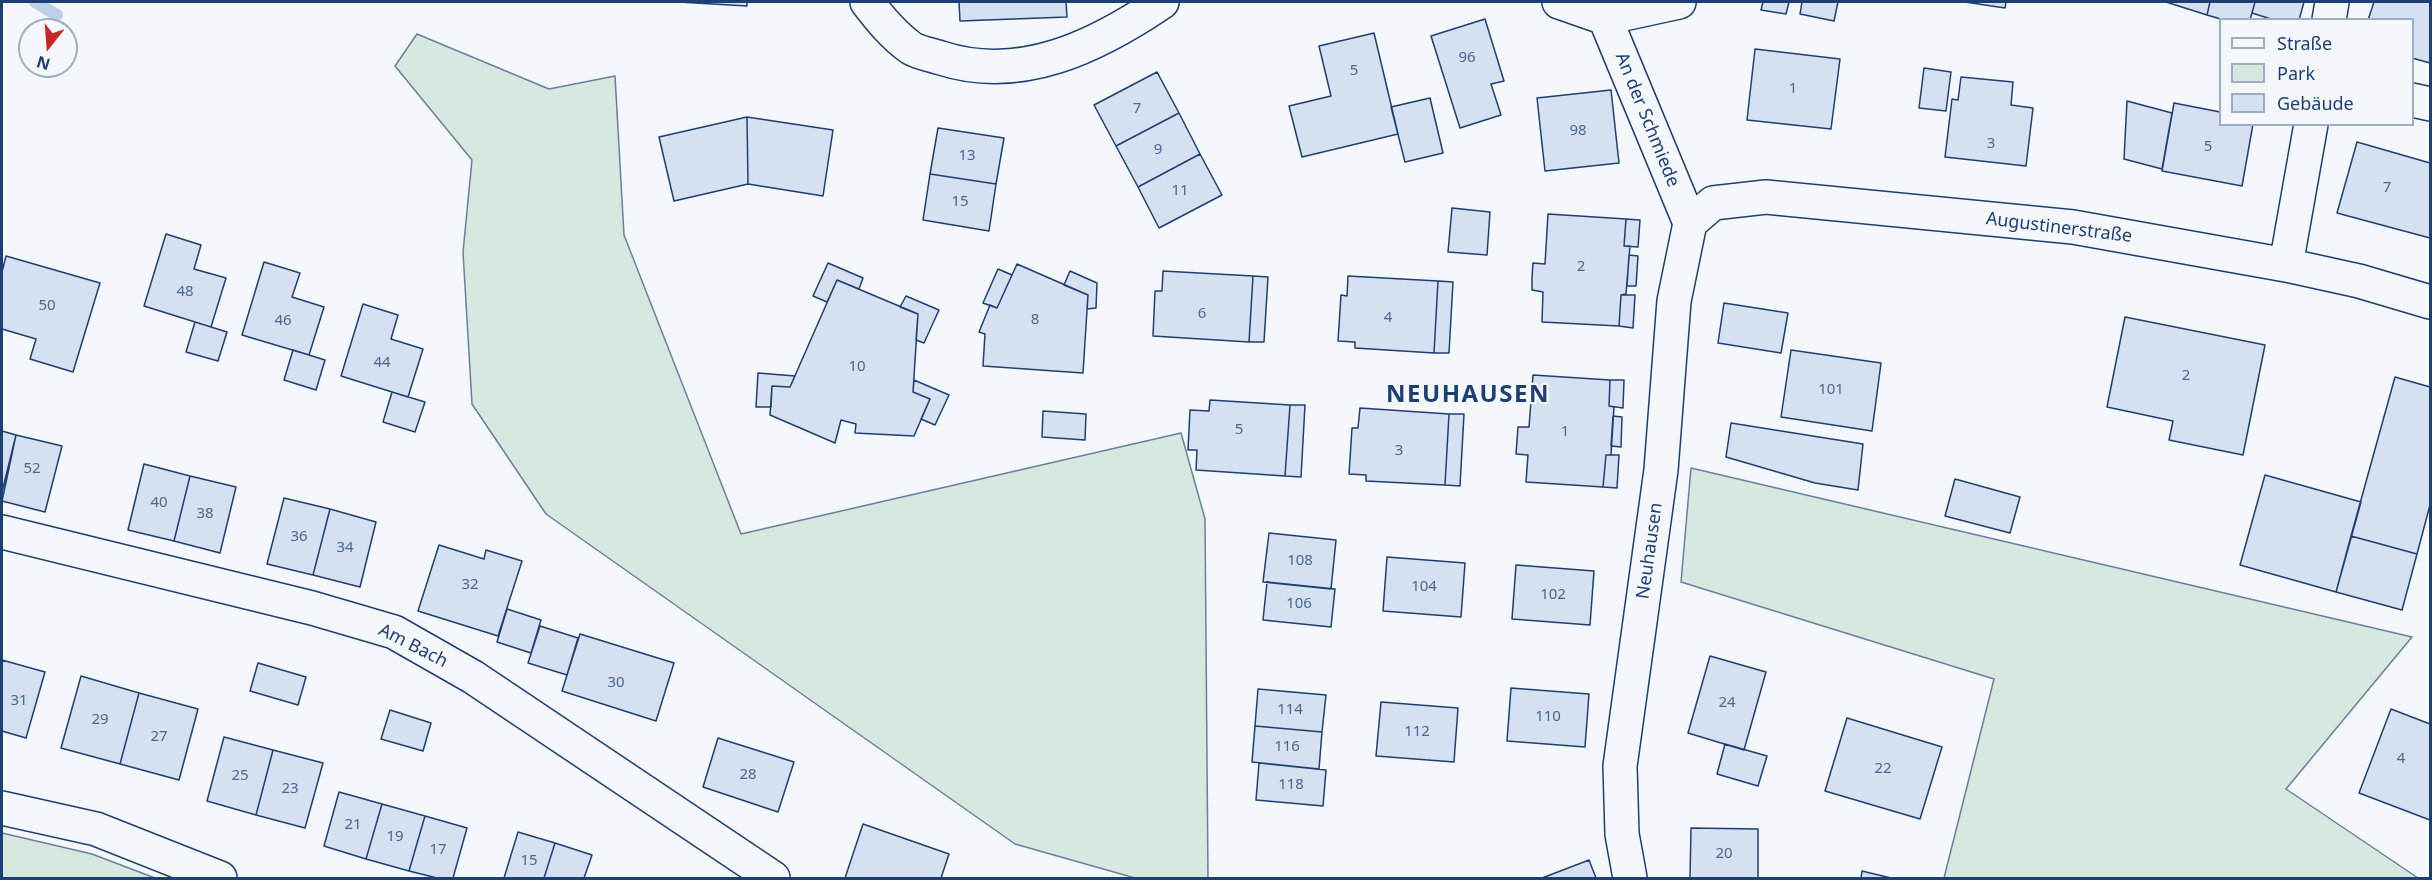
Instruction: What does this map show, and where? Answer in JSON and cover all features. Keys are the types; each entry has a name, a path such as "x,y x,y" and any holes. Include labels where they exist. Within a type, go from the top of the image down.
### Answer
{"street":[{"path":"867,2 884,25 913,49 960,64 1017,67 1070,54 1130,23 1162,2"},
{"path":"1559,2 1605,18 1679,2"},
{"path":"2329,18 2332,2"},
{"name":"An der Schmiede","path":"1605,18 1689,223"},
{"path":"2414,100 2430,104"},
{"path":"2286,265 2311,126"},
{"name":"Augustinerstraße","path":"1689,223 1713,203 1766,197 2073,227 2359,280 2430,302"},
{"name":"Neuhausen","path":"1630,879 1622,834 1620,766 1661,470 1674,302 1689,223"},
{"name":"Am Bach","path":"2,532 312,608 394,632 473,677 773,879"},
{"path":"2,808 96,829 220,879"}],"green space":[{"path":"417,34 549,89 615,76 624,235 741,534 1181,433 1205,519 1208,878 1135,878 1015,844 546,514 472,404 463,252 472,160 395,66"},
{"path":"1691,468 2412,637 2286,789 2418,878 1944,878 1994,679 1681,582"},
{"path":"2,833 92,854 155,878 2,878"}],"building":[{"path":"678,2 747,2 747,6"},
{"path":"959,2 1066,2 1067,17 960,21"},
{"path":"1763,2 1789,2 1786,14 1761,10"},
{"path":"1802,2 1838,2 1834,21 1800,14"},
{"path":"1965,2 2006,2 2005,8"},
{"path":"2166,2 2210,2 2207,15"},
{"path":"2210,2 2255,2 2251,18 2219,19 2207,15"},
{"path":"2255,2 2304,2 2300,18 2268,18 2252,13"},
{"path":"2374,2 2430,2 2430,63 2414,59 2414,18 2369,18"},
{"path":"1485,19 1504,81 1491,84 1501,115 1460,128 1431,36"},
{"path":"1374,33 1398,134 1302,157 1289,106 1331,96 1319,46"},
{"path":"1755,49 1840,59 1831,129 1747,120"},
{"path":"1924,68 1951,72 1946,111 1919,108"},
{"path":"1157,72 1179,113 1116,146 1094,105"},
{"path":"1961,77 2013,82 2011,105 2033,108 2026,166 1945,157 1952,99 1958,100"},
{"path":"1611,90 1619,163 1545,171 1537,98"},
{"path":"1430,98 1443,153 1405,162 1391,107"},
{"path":"2127,101 2172,113 2162,169 2124,159"},
{"path":"2174,103 2219,112 2219,126 2253,126 2242,186 2162,171"},
{"path":"1179,113 1200,154 1138,187 1116,146"},
{"path":"747,117 748,184 674,201 659,137"},
{"path":"747,117 833,130 823,196 748,184"},
{"path":"938,128 1004,138 996,184 930,174"},
{"path":"2357,142 2430,163 2430,238 2337,213"},
{"path":"1200,154 1222,195 1159,228 1138,187"},
{"path":"930,174 996,184 989,231 923,220"},
{"path":"1452,208 1490,212 1487,255 1448,252"},
{"path":"1548,214 1626,219 1624,246 1630,246 1626,294 1621,295 1619,326 1542,322 1543,292 1532,290 1532,278 1533,263 1545,264"},
{"path":"1626,219 1640,220 1638,247 1624,246"},
{"path":"166,234 201,245 194,269 226,278 211,327 144,306"},
{"path":"1629,255 1638,256 1636,286 1627,286"},
{"path":"6,256 100,283 73,372 30,359 36,339 2,329 2,272"},
{"path":"264,262 300,273 292,297 324,307 309,355 242,335"},
{"path":"828,263 863,278 859,289 837,280 827,302 813,296"},
{"path":"1017,264 1088,295 1083,373 983,366 985,334 979,332 990,305 997,308"},
{"path":"998,269 1012,275 997,308 983,303"},
{"path":"1070,271 1097,283 1096,308 1087,309 1088,295 1064,285"},
{"path":"1163,271 1253,276 1249,342 1153,336 1155,291 1162,291"},
{"path":"1253,276 1268,277 1264,342 1249,342"},
{"path":"1348,276 1438,281 1434,353 1355,348 1355,342 1338,341 1341,295 1347,296"},
{"path":"837,280 918,314 913,392 930,399 914,436 855,433 856,424 841,420 835,443 770,415 772,386 790,387"},
{"path":"1438,281 1453,282 1449,353 1434,353"},
{"path":"1621,295 1635,295 1633,328 1619,326"},
{"path":"906,296 939,310 924,343 916,340 918,314 900,307"},
{"path":"1724,303 1788,313 1781,353 1718,343"},
{"path":"363,304 398,315 391,339 423,349 408,397 341,376"},
{"path":"2125,317 2265,345 2243,455 2169,440 2173,421 2107,407"},
{"path":"195,322 227,332 218,361 186,352"},
{"path":"293,350 325,360 316,390 284,380"},
{"path":"1791,350 1881,363 1872,431 1781,417"},
{"path":"758,373 795,376 790,387 772,386 771,407 756,407"},
{"path":"1533,375 1610,380 1609,406 1614,407 1611,455 1606,455 1603,487 1526,482 1528,455 1516,454 1518,427 1529,427"},
{"path":"2395,377 2430,387 2430,505 2417,554 2351,536"},
{"path":"914,380 949,395 935,425 921,419 930,399 913,392"},
{"path":"1610,380 1624,380 1623,408 1609,406"},
{"path":"392,392 425,402 415,432 383,422"},
{"path":"1210,400 1290,405 1285,476 1196,470 1197,450 1188,450 1190,410 1209,411"},
{"path":"1290,405 1305,405 1301,477 1285,476"},
{"path":"1360,408 1449,414 1445,485 1366,481 1366,475 1349,474 1352,428 1358,428"},
{"path":"1043,411 1086,414 1085,440 1042,437"},
{"path":"1449,414 1464,414 1460,486 1445,485"},
{"path":"1613,416 1622,417 1621,447 1611,446"},
{"path":"1731,423 1863,444 1858,490 1815,483 1726,457"},
{"path":"2,431 16,435 2,492"},
{"path":"16,435 62,446 45,512 2,501"},
{"path":"1606,455 1619,455 1617,488 1603,487"},
{"path":"144,464 190,476 174,541 128,530"},
{"path":"2265,475 2361,502 2336,592 2240,565"},
{"path":"190,476 236,487 220,553 174,541"},
{"path":"1955,479 2020,497 2010,533 1945,516"},
{"path":"284,498 330,509 313,575 267,564"},
{"path":"330,509 376,522 360,587 313,575"},
{"path":"1269,533 1336,540 1331,589 1263,582"},
{"path":"2351,536 2417,554 2402,610 2336,592"},
{"path":"439,545 484,559 486,550 522,561 498,636 418,611"},
{"path":"1387,557 1465,563 1461,617 1383,611"},
{"path":"1516,565 1594,571 1590,625 1512,619"},
{"path":"1267,582 1335,589 1331,627 1263,620"},
{"path":"507,609 541,620 531,653 497,642"},
{"path":"540,626 578,638 567,675 528,663"},
{"path":"580,634 674,663 656,721 562,691"},
{"path":"1710,656 1766,672 1744,750 1688,733"},
{"path":"2,660 45,672 26,738 2,731"},
{"path":"258,663 306,677 298,705 250,691"},
{"path":"81,676 139,693 120,764 61,748"},
{"path":"1511,688 1589,694 1585,747 1507,741"},
{"path":"1258,689 1326,695 1322,732 1255,726"},
{"path":"139,693 198,709 179,780 120,764"},
{"path":"1381,702 1458,708 1454,762 1376,756"},
{"path":"2391,709 2430,724 2430,820 2359,793"},
{"path":"390,710 431,723 423,751 381,739"},
{"path":"1847,718 1942,747 1920,819 1825,791"},
{"path":"1255,726 1322,732 1319,769 1252,762"},
{"path":"224,737 273,750 256,815 207,801"},
{"path":"718,738 794,762 778,812 703,787"},
{"path":"1725,744 1767,756 1758,786 1717,774"},
{"path":"273,750 323,763 305,828 256,815"},
{"path":"1259,763 1326,770 1323,806 1256,800"},
{"path":"339,792 382,804 366,859 324,846"},
{"path":"382,804 425,816 409,871 366,859"},
{"path":"425,816 467,828 453,878 437,878 409,871"},
{"path":"863,824 949,854 941,878 845,878"},
{"path":"1691,828 1758,829 1758,878 1690,878"},
{"path":"518,832 555,843 544,878 504,878"},
{"path":"555,843 592,855 584,878 544,878"},
{"path":"1589,860 1596,878 1542,878"},
{"path":"1862,871 1891,878 1861,878"}],"waterway":[{"path":"35,2 57,15"}],"district":[{"name":"NEUHAUSEN","path":"1468,395"}]}
